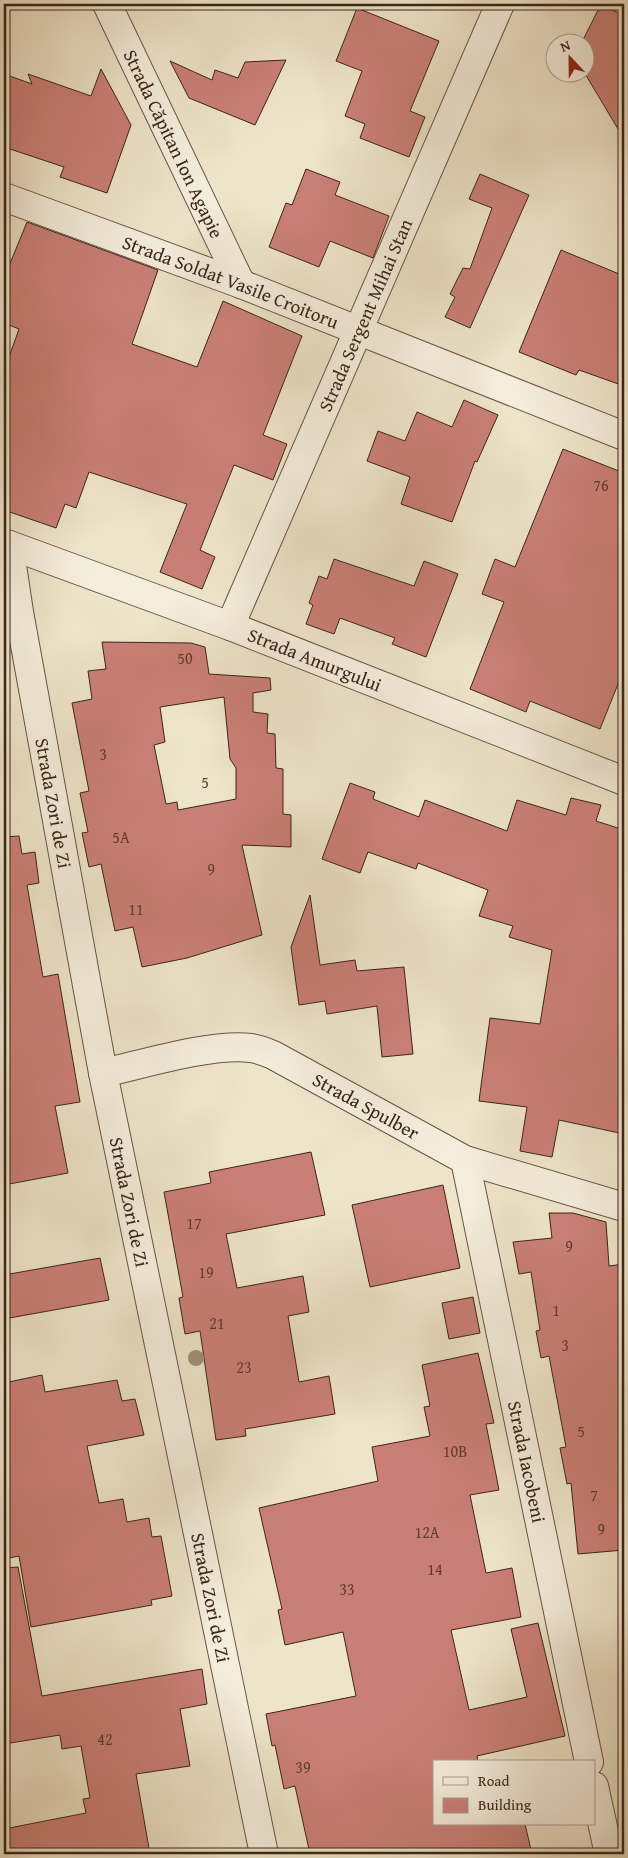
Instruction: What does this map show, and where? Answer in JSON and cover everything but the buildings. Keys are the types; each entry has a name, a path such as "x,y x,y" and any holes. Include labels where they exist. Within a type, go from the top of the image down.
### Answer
{"street":[{"name":"Strada Căpitan Ion Agapie","path":"107,4 241,284"},
{"name":"Strada Sergent Mihai Stan","path":"230,626 500,4"},
{"name":"Strada Soldat Vasile Croitoru","path":"4,197 241,284 624,436"},
{"name":"Strada Amurgului","path":"7,544 230,626 624,781"},
{"name":"Strada Zori de Zi","path":"7,544 103,1073 264,1854"},
{"name":"Strada Spulber","path":"103,1073 203,1051 252,1048 273,1055 465,1160 624,1206"},
{"name":"Strada Iacobeni","path":"465,1160 589,1760"},
{"path":"596,1796 608,1854"}]}
